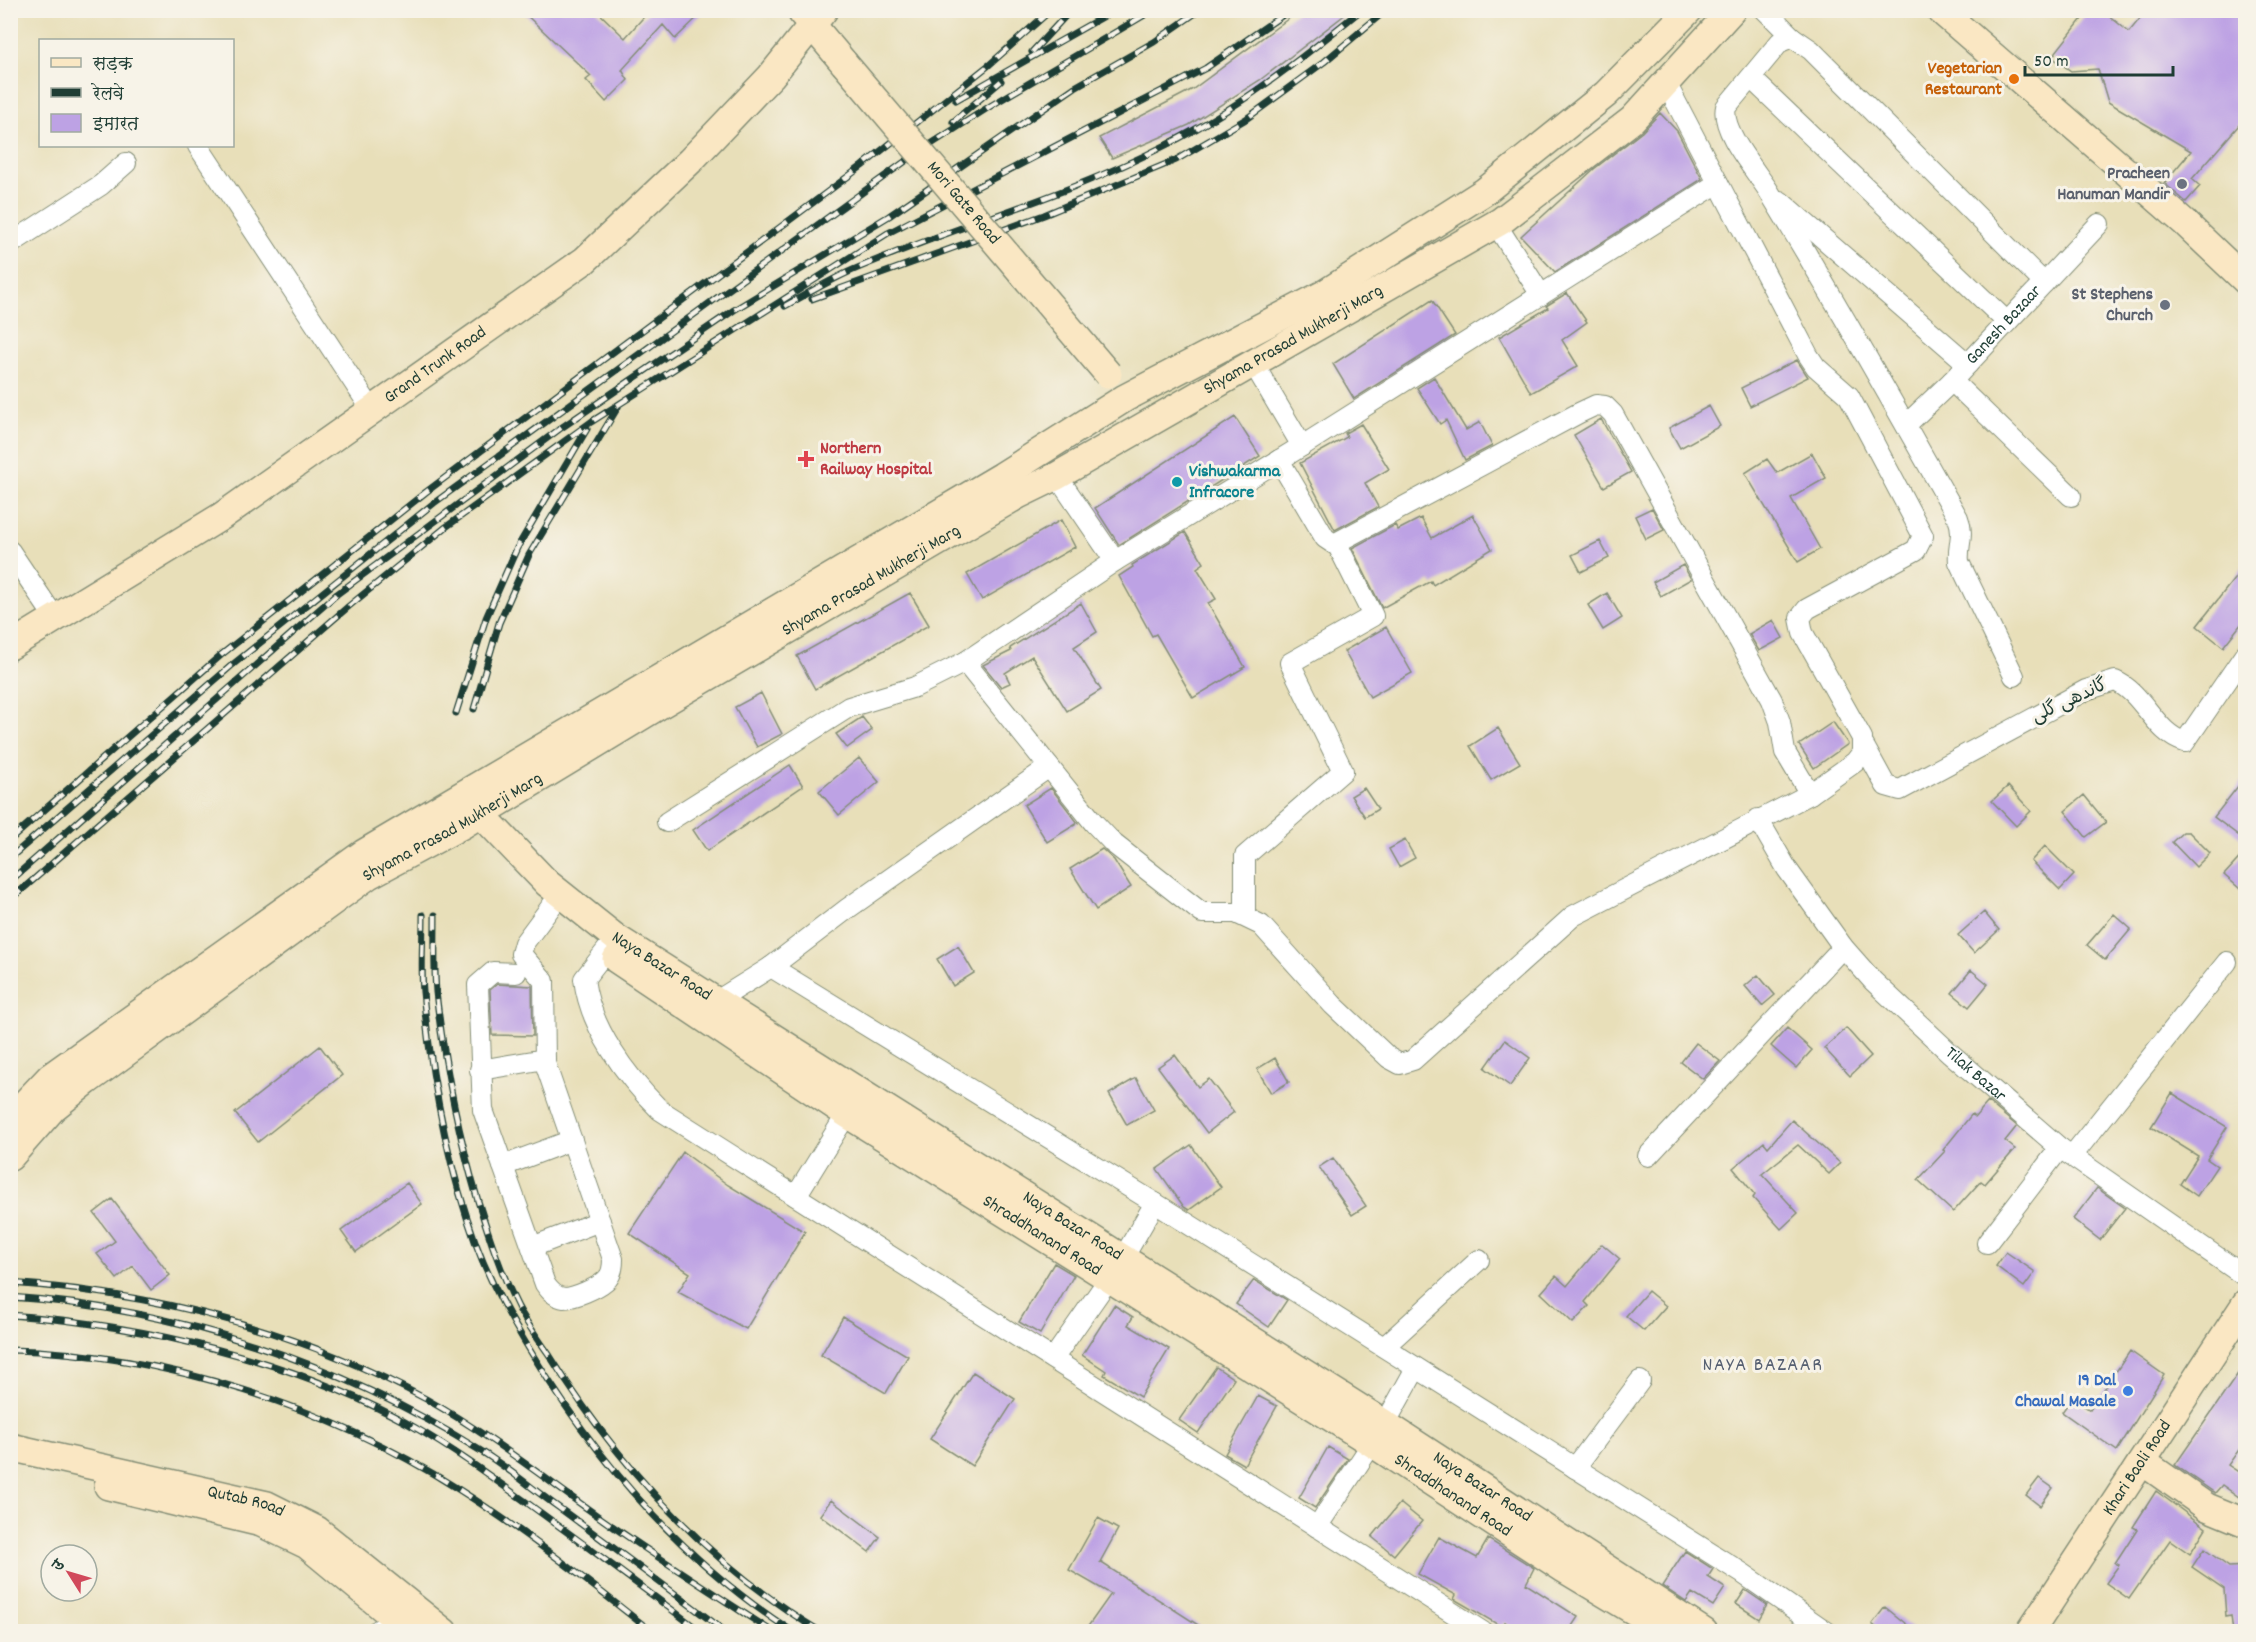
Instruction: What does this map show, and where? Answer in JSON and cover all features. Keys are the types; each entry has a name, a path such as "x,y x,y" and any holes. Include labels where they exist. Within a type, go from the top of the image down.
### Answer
{"street":[{"name":"Shyama Prasad Mukherji Marg","path":"10,1157 53,1108 106,1067 369,874 467,806 1010,486 1125,398 1324,294 1484,192 1606,94 1689,10"},
{"name":"Shyama Prasad Mukherji Marg","path":"1010,486 1057,476 1496,224 1632,120 1732,10"},
{"path":"1765,10 1792,37 1811,50 2044,283"},
{"path":"1940,10 2184,222 2246,281"},
{"name":"Mori Gate Road","path":"812,15 844,63 1108,374 1145,424"},
{"name":"Grand Trunk Road","path":"10,646 222,516 585,260 690,161 771,76 812,15"},
{"path":"1792,37 1780,42 1732,98 1724,115 1732,136 1768,190 1906,425 1962,528 1959,562 2014,676"},
{"path":"1750,78 2007,322"},
{"path":"965,662 1094,823 1119,849 1197,910 1211,915 1236,913 1245,915 1261,925 1333,1005 1389,1058 1406,1064 1573,916 1810,794 1855,762 1864,746 1862,738 1803,633 1800,618 1807,609 1916,550 1922,544 1923,536 1849,396 1816,367 1809,355 1666,83"},
{"path":"199,147 372,410"},
{"path":"10,244 101,184 126,163"},
{"path":"667,822 849,707 915,687 965,662 1114,561 1302,446 1718,183"},
{"path":"1768,190 1968,364"},
{"path":"1496,224 1541,295"},
{"name":"Ganesh Bazaar","path":"1906,425 1952,381 2099,224"},
{"path":"1252,363 1302,446"},
{"path":"1952,381 2071,496"},
{"path":"1279,460 1324,538 1330,543 1337,544 1579,413 1596,405 1605,406 1613,414 1772,700 1780,722 1785,752 1810,794"},
{"path":"1057,476 1114,561"},
{"path":"1245,915 1245,856 1343,771 1290,663 1373,616 1337,544"},
{"path":"10,551 55,618"},
{"name":"گاندھی گلی","path":"1864,746 1886,786 1900,790 2086,690 2115,681 2126,687 2172,736 2185,742 2246,653"},
{"path":"715,1002 771,967 847,909 1049,767"},
{"name":"Shyama Prasad Mukherji Marg","path":"10,1119 50,1077 364,853 467,806"},
{"path":"467,806 553,904 611,945 853,1104 796,1196"},
{"name":"Naya Bazar Road","path":"467,806 611,945 715,1002 853,1104 1378,1433 1704,1632"},
{"name":"Tilak Bazar","path":"1758,819 1787,869 1843,947 1873,981 1950,1053 2066,1152 2246,1277"},
{"path":"516,973 494,972 478,985 483,1110 548,1289 562,1298 571,1297 605,1282 612,1269 613,1259 545,1059 545,985 541,976 524,959 521,948 553,904"},
{"path":"611,945 584,979 586,996 626,1073 660,1110 1483,1632"},
{"path":"1648,1156 1843,947"},
{"path":"1987,1243 2227,962"},
{"path":"771,967 1384,1347 1742,1573 1827,1632"},
{"path":"480,1070 545,1059"},
{"path":"503,1166 572,1140"},
{"path":"1053,1359 1116,1270 1155,1203"},
{"path":"532,1247 600,1221"},
{"path":"1384,1347 1479,1260"},
{"name":"Khari Baoli Road","path":"2030,1632 2246,1303"},
{"path":"1317,1527 1378,1433 1416,1368"},
{"path":"1575,1468 1640,1381"},
{"name":"Shraddhanand Road","path":"1378,1433 1564,1569 1669,1632"},
{"name":"Qutab Road","path":"10,1447 267,1505 317,1530 444,1632"},
{"name":"Qutab Road","path":"10,1462 261,1522 307,1545 393,1628"},
{"path":"2143,1462 2207,1507 2246,1523"}],"building":[{"path":"521,10 596,10 625,38 650,10 705,10 675,39 663,25 622,70 628,80 606,102 586,80 591,76"},
{"path":"1300,10 1351,10 1260,80 1189,125 1112,158 1099,138 1193,89"},
{"path":"2089,10 2102,10 2129,32 2147,10 2246,10 2246,117 2192,179 2200,186 2186,202 2164,183 2191,151 2108,102 2098,69 2071,71 2052,57"},
{"path":"1660,113 1677,131 1702,179 1555,272 1521,236 1594,169 1642,132"},
{"path":"1567,293 1587,322 1562,340 1578,366 1531,393 1499,337 1548,308 1546,306"},
{"path":"1432,300 1455,335 1354,399 1333,364"},
{"path":"1797,360 1808,377 1750,406 1741,388"},
{"path":"1434,377 1466,430 1480,422 1492,446 1465,460 1446,420 1440,424 1417,388"},
{"path":"1709,406 1720,426 1680,448 1669,428"},
{"name":"Vishwakarma Infracore","path":"1235,417 1260,456 1119,545 1095,508"},
{"path":"1601,419 1631,472 1604,487 1574,435"},
{"path":"1361,424 1389,469 1365,483 1378,507 1335,530 1300,463 1347,437 1345,433"},
{"path":"1812,453 1826,478 1791,498 1820,549 1798,562 1745,473 1767,459 1777,473"},
{"path":"1652,508 1664,530 1646,539 1635,516"},
{"path":"1473,515 1492,549 1433,585 1431,581 1382,608 1352,548 1395,525 1398,530 1421,518 1432,538"},
{"path":"1061,520 1075,547 982,600 967,574"},
{"path":"1185,532 1204,563 1197,568 1216,599 1208,603 1245,667 1193,698 1156,634 1152,636 1119,576 1133,567 1132,565"},
{"path":"1600,541 1609,558 1581,572 1572,555"},
{"path":"2246,564 2246,618 2223,647 2197,626"},
{"path":"1683,565 1691,579 1661,596 1653,582"},
{"path":"910,593 929,625 815,689 797,656"},
{"path":"1607,593 1622,618 1603,630 1588,605"},
{"path":"1081,603 1097,632 1074,647 1101,690 1067,711 1032,656 1005,673 1010,683 1001,687 983,665 1011,651 1010,648"},
{"path":"1773,620 1783,638 1759,651 1749,634"},
{"path":"1386,627 1412,673 1370,697 1344,651"},
{"path":"761,693 782,734 757,747 735,707"},
{"path":"862,717 872,730 847,748 836,734"},
{"path":"1833,722 1848,744 1814,768 1799,745"},
{"path":"1498,728 1520,763 1491,780 1470,746"},
{"path":"859,758 879,782 839,815 819,791"},
{"path":"790,765 803,786 707,851 693,830"},
{"path":"2246,776 2246,841 2214,817"},
{"path":"2008,786 2031,811 2016,826 1992,801"},
{"path":"1051,788 1078,823 1047,842 1024,805"},
{"path":"1364,788 1378,809 1365,817 1351,796"},
{"path":"2084,795 2106,822 2086,837 2065,811"},
{"path":"2183,832 2189,832 2210,853 2196,867 2172,842"},
{"path":"1405,840 1415,858 1399,867 1389,849"},
{"path":"2045,846 2074,875 2060,890 2031,861"},
{"path":"1102,849 1114,860 1131,887 1096,910 1070,869"},
{"path":"2246,851 2246,894 2224,875"},
{"path":"1984,912 1999,930 1974,953 1958,935"},
{"path":"2114,914 2131,929 2105,960 2087,945"},
{"path":"958,946 974,973 953,986 937,959"},
{"path":"1971,970 1988,984 1969,1007 1952,993"},
{"path":"1758,975 1775,995 1762,1006 1745,986"},
{"path":"497,984 532,986 533,1036 492,1035 490,990"},
{"path":"1787,1028 1812,1050 1796,1068 1771,1046"},
{"path":"1846,1028 1871,1056 1850,1076 1824,1048"},
{"path":"1505,1040 1530,1058 1510,1086 1485,1068"},
{"path":"1696,1043 1720,1061 1703,1079 1681,1062"},
{"path":"320,1046 342,1075 258,1142 235,1113"},
{"path":"1175,1055 1198,1087 1209,1079 1234,1112 1207,1133 1158,1067"},
{"path":"1275,1058 1289,1082 1271,1093 1257,1069"},
{"path":"1136,1078 1154,1110 1127,1125 1109,1094"},
{"path":"2172,1093 2227,1127 2207,1159 2217,1166 2197,1196 2180,1184 2198,1156 2151,1127"},
{"path":"1988,1102 2017,1126 2005,1141 2015,1149 1985,1184 1981,1181 1953,1212 1918,1180 1945,1151 1943,1150 1972,1114 1975,1117"},
{"path":"1792,1120 1840,1163 1829,1174 1798,1145 1762,1174 1798,1213 1781,1229 1753,1198 1755,1195 1733,1168 1764,1142 1768,1147"},
{"path":"1191,1145 1221,1187 1189,1210 1184,1207 1157,1169"},
{"path":"683,1152 728,1185 805,1232 746,1329 678,1292 690,1273 629,1233"},
{"path":"1333,1158 1366,1206 1352,1215 1319,1167"},
{"path":"407,1183 422,1204 356,1252 341,1231"},
{"path":"2097,1188 2125,1208 2100,1240 2073,1219"},
{"path":"112,1199 170,1275 151,1290 133,1266 117,1279 97,1254 115,1241 94,1213"},
{"path":"1602,1244 1620,1259 1585,1302 1589,1306 1573,1323 1541,1293 1556,1276 1567,1286"},
{"path":"2006,1252 2035,1272 2024,1287 1996,1266"},
{"path":"1054,1263 1074,1275 1040,1334 1019,1322"},
{"path":"1254,1280 1287,1300 1269,1327 1236,1304"},
{"path":"1648,1291 1666,1306 1644,1331 1626,1316"},
{"path":"1114,1305 1133,1317 1128,1325 1169,1349 1140,1397 1104,1375 1106,1371 1082,1355"},
{"path":"843,1317 908,1356 886,1393 821,1355"},
{"name":"19 Dal Chawal Masale","path":"2130,1351 2164,1375 2117,1451 2062,1412 2072,1398 2090,1410"},
{"path":"2246,1362 2246,1440 2228,1465 2246,1477 2246,1502 2222,1485 2215,1493 2175,1465"},
{"path":"1216,1367 1234,1379 1198,1433 1179,1420"},
{"path":"973,1372 1015,1399 972,1466 930,1439"},
{"path":"1258,1396 1277,1406 1244,1465 1225,1454"},
{"path":"1328,1447 1348,1459 1315,1508 1299,1498"},
{"path":"2039,1478 2053,1488 2040,1506 2026,1495"},
{"path":"2156,1491 2206,1528 2190,1554 2170,1540 2129,1599 2106,1583 2119,1565 2115,1563 2137,1529 2133,1527"},
{"path":"831,1500 880,1537 869,1552 820,1515"},
{"path":"1400,1503 1422,1521 1394,1555 1372,1537"},
{"path":"1098,1518 1118,1529 1100,1562 1209,1632 1084,1632 1111,1594 1069,1570"},
{"path":"1439,1537 1477,1558 1488,1539 1534,1568 1526,1584 1578,1617 1568,1632 1519,1632 1504,1622 1502,1627 1454,1599 1456,1595 1418,1574"},
{"path":"2204,1549 2229,1567 2246,1566 2246,1632 2233,1632 2231,1616 2226,1617 2224,1589 2192,1567"},
{"path":"1685,1551 1713,1569 1708,1577 1725,1588 1713,1606 1692,1593 1686,1602 1662,1586"},
{"path":"1745,1590 1767,1605 1759,1619 1736,1604"},
{"path":"1885,1607 1916,1632 1882,1632 1872,1624"}],"railway":[{"path":"10,840 221,655 426,492 862,166 989,65 1051,10"},
{"path":"1032,52 1071,10"},
{"path":"956,100 1115,10"},
{"path":"10,858 231,666 434,503 914,155 992,105 1153,10"},
{"path":"10,881 337,594 561,428 734,310 889,216 1075,87 1154,42 1200,10"},
{"path":"10,900 349,606 446,527 591,422 888,233 1206,68 1290,10"},
{"path":"785,306 853,270 1050,196 1166,145 1242,100 1361,10"},
{"path":"812,299 1044,215 1176,160 1246,119 1324,62 1386,10"},
{"path":"953,122 1001,81"},
{"path":"474,709 499,623 529,555 618,407"},
{"path":"456,713 486,618 517,548 587,429"},
{"path":"423,915 423,992 442,1120 466,1214 488,1274 502,1302 560,1397 587,1436 648,1509 717,1575 754,1605 793,1632"},
{"path":"435,915 436,992 452,1098 478,1201 501,1268 518,1307 577,1397 606,1436 669,1510 741,1576 821,1632"},
{"path":"10,1283 119,1296 225,1319 328,1353 377,1375 426,1399 470,1425 595,1514 773,1632"},
{"path":"10,1297 72,1303 134,1313 195,1327 255,1345 371,1391 427,1420 511,1471 726,1632"},
{"path":"10,1315 113,1327 166,1337 269,1365 368,1403 414,1427 471,1463 701,1632"},
{"path":"10,1350 68,1353 126,1361 185,1374 243,1390 355,1433 408,1460 483,1505 652,1632"}],"place":[{"name":"Vegetarian Restaurant","path":"2014,79"},
{"name":"Pracheen Hanuman Mandir","path":"2182,184"},
{"name":"St Stephens Church","path":"2165,305"},
{"name":"Northern Railway Hospital","path":"806,459"},
{"name":"Vishwakarma Infracore","path":"1177,482"},
{"name":"19 Dal Chawal Masale","path":"2128,1391"}],"district":[{"name":"NAYA BAZAAR","path":"1763,1366"}]}
